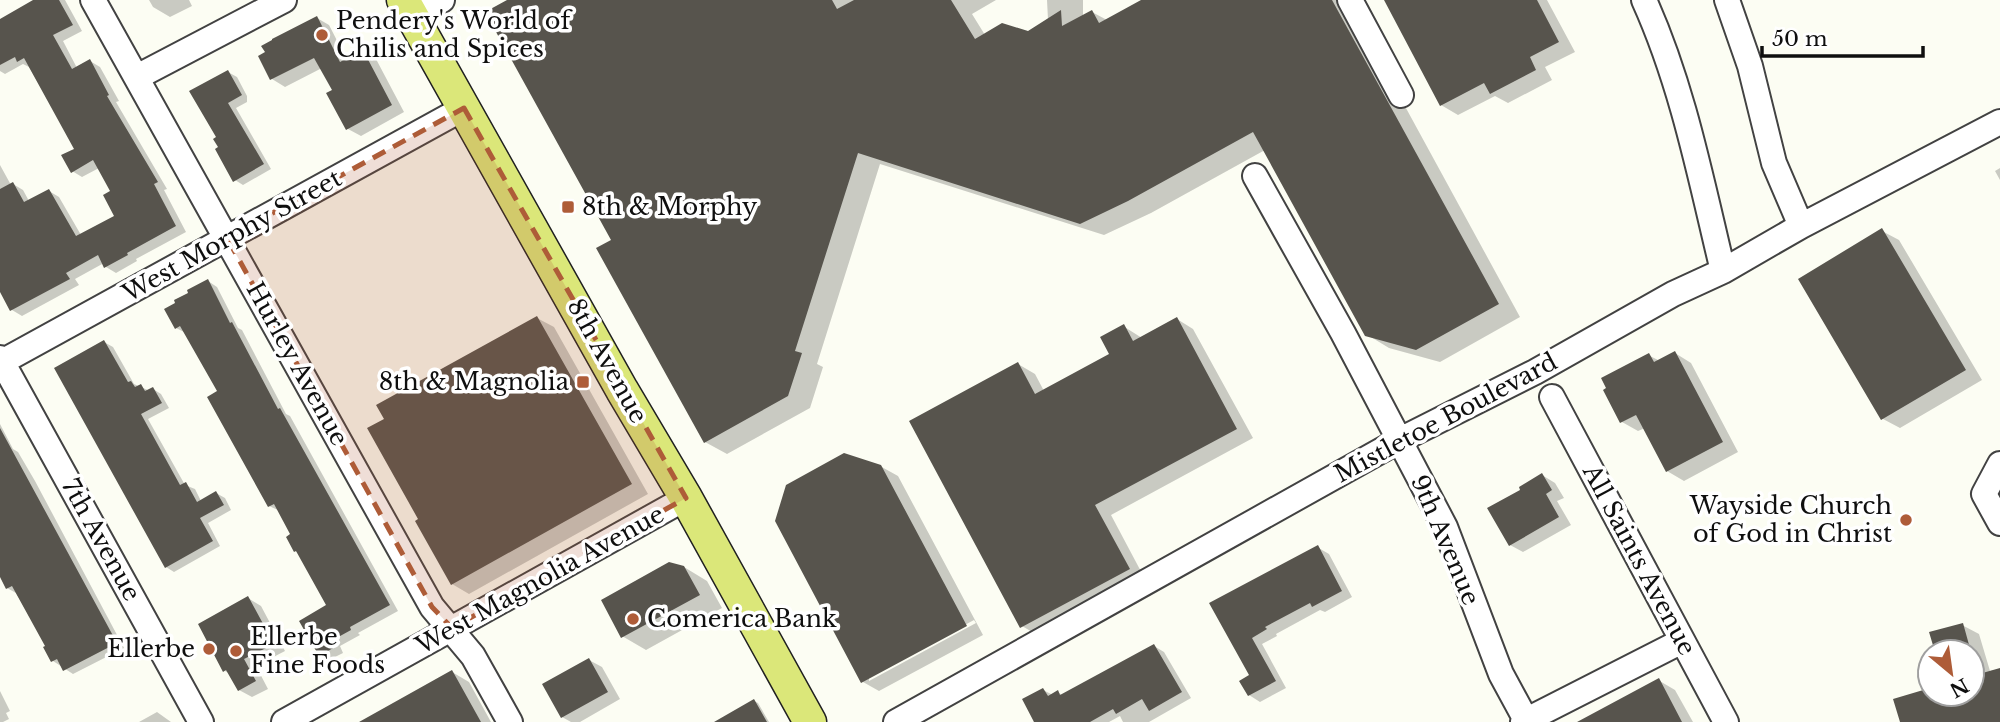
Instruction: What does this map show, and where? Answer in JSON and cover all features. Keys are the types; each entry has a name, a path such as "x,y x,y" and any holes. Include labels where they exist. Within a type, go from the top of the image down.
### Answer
{"main road":[{"name":"8th Avenue","path":"408,8 622,390 687,498 810,722"}],"street":[{"name":"Hurley Avenue","path":"93,0 432,607 473,656 510,722"},
{"path":"137,77 284,0"},
{"path":"408,8 442,0"},
{"path":"1350,0 1401,95"},
{"path":"1644,0 1662,39 1695,156 1723,271"},
{"path":"1727,0 1750,66 1774,163 1801,226"},
{"name":"West Morphy Street","path":"1,361 464,108"},
{"name":"Mistletoe Boulevard","path":"896,722 1400,440 1535,372 1673,294 1723,271 1801,226 2000,122"},
{"name":"9th Avenue","path":"1255,176 1343,333 1445,527 1501,674 1526,721"},
{"name":"7th Avenue","path":"1,361 201,722"},
{"name":"All Saints Avenue","path":"1552,397 1726,722"},
{"path":"2000,464 1984,494 2000,523"},
{"name":"West Magnolia Avenue","path":"284,722 687,498"},
{"path":"1526,721 1682,641"}],"highlighted area":[{"path":"464,108 686,498 452,628 432,607 227,238"}],"building":[{"path":"33,0 59,0 73,25 53,35 72,69 90,59 109,95 107,96 158,182 154,184 176,226 104,268 98,255 66,273 70,279 10,311 0,292 0,189 13,182 24,202 49,189 76,236 114,216 103,195 110,191 93,160 71,173 61,155 74,149 24,58 17,62 15,57 0,65 0,19"},
{"path":"507,0 832,0 837,9 854,0 951,0 975,39 1002,23 1028,31 1061,10 1062,26 1092,10 1099,23 1141,0 1332,0 1499,304 1416,350 1365,336 1253,132 1128,201 1080,224 858,153 795,351 802,353 788,396 704,443 596,248 611,240 485,12"},
{"path":"1384,0 1537,0 1559,42 1530,57 1536,70 1490,94 1484,83 1440,106"},
{"path":"317,16 340,62 363,50 392,105 346,130 326,93 332,90 314,58 270,80 258,56 265,52 261,46"},
{"path":"228,70 242,95 228,103 264,164 233,182 215,149 218,147 213,139 216,137 189,91"},
{"path":"1882,228 1966,370 1881,420 1798,279"},
{"path":"208,279 278,409 280,408 390,605 350,627 351,630 331,641 335,647 319,656 299,621 326,605 286,537 290,534 274,504 268,507 207,397 217,391 180,326 175,329 164,309 188,293 187,290"},
{"path":"537,316 632,484 451,585 367,428 384,419 376,405"},
{"path":"1177,317 1237,429 1095,505 1130,569 1020,628 909,421 1018,362 1035,394 1109,354 1100,337 1124,324 1133,341"},
{"path":"104,340 128,382 131,381 135,387 141,384 145,391 153,387 162,403 141,414 180,485 186,482 197,502 216,491 224,505 200,518 213,541 165,568 54,368"},
{"path":"1675,351 1723,442 1666,472 1636,415 1620,423 1603,390 1606,388 1601,378 1649,353 1654,362"},
{"path":"0,428 117,643 63,671 57,659 51,662 12,586 6,589 0,577"},
{"path":"844,453 881,465 967,626 861,683 775,521 786,485"},
{"path":"1542,473 1552,490 1546,494 1559,517 1509,546 1487,508 1520,490 1519,487"},
{"path":"1318,545 1342,591 1312,607 1310,603 1265,627 1267,629 1252,638 1276,681 1248,696 1239,681 1249,675 1209,603"},
{"name":"Comerica Bank","path":"669,562 684,566 700,595 621,638 601,600"},
{"name":"Ellerbe Fine Foods","path":"248,596 274,644 244,659 256,681 238,691 226,670 223,672 198,624"},
{"path":"1963,623 1967,638 1931,638 1929,632"},
{"path":"1154,644 1182,692 1149,711 1142,699 1116,714 1113,709 1090,722 1034,722 1022,699 1043,688 1048,696 1058,690 1060,695"},
{"path":"589,658 608,692 561,718 542,684"},
{"path":"2000,668 2000,722 1900,722 1893,699 1916,692 1916,708 1986,708 1986,672"},
{"path":"452,670 481,722 359,722"},
{"path":"1659,678 1682,722 1577,722"},
{"path":"754,699 767,722 714,722"}],"place":[{"name":"Pendery's World of Chilis and Spices","path":"322,35"},
{"name":"8th & Morphy","path":"568,207"},
{"name":"8th & Magnolia","path":"583,382"},
{"name":"Wayside Church of God in Christ","path":"1906,520"},
{"name":"Comerica Bank","path":"633,619"},
{"name":"Ellerbe","path":"209,649"},
{"name":"Ellerbe Fine Foods","path":"236,651"}]}
